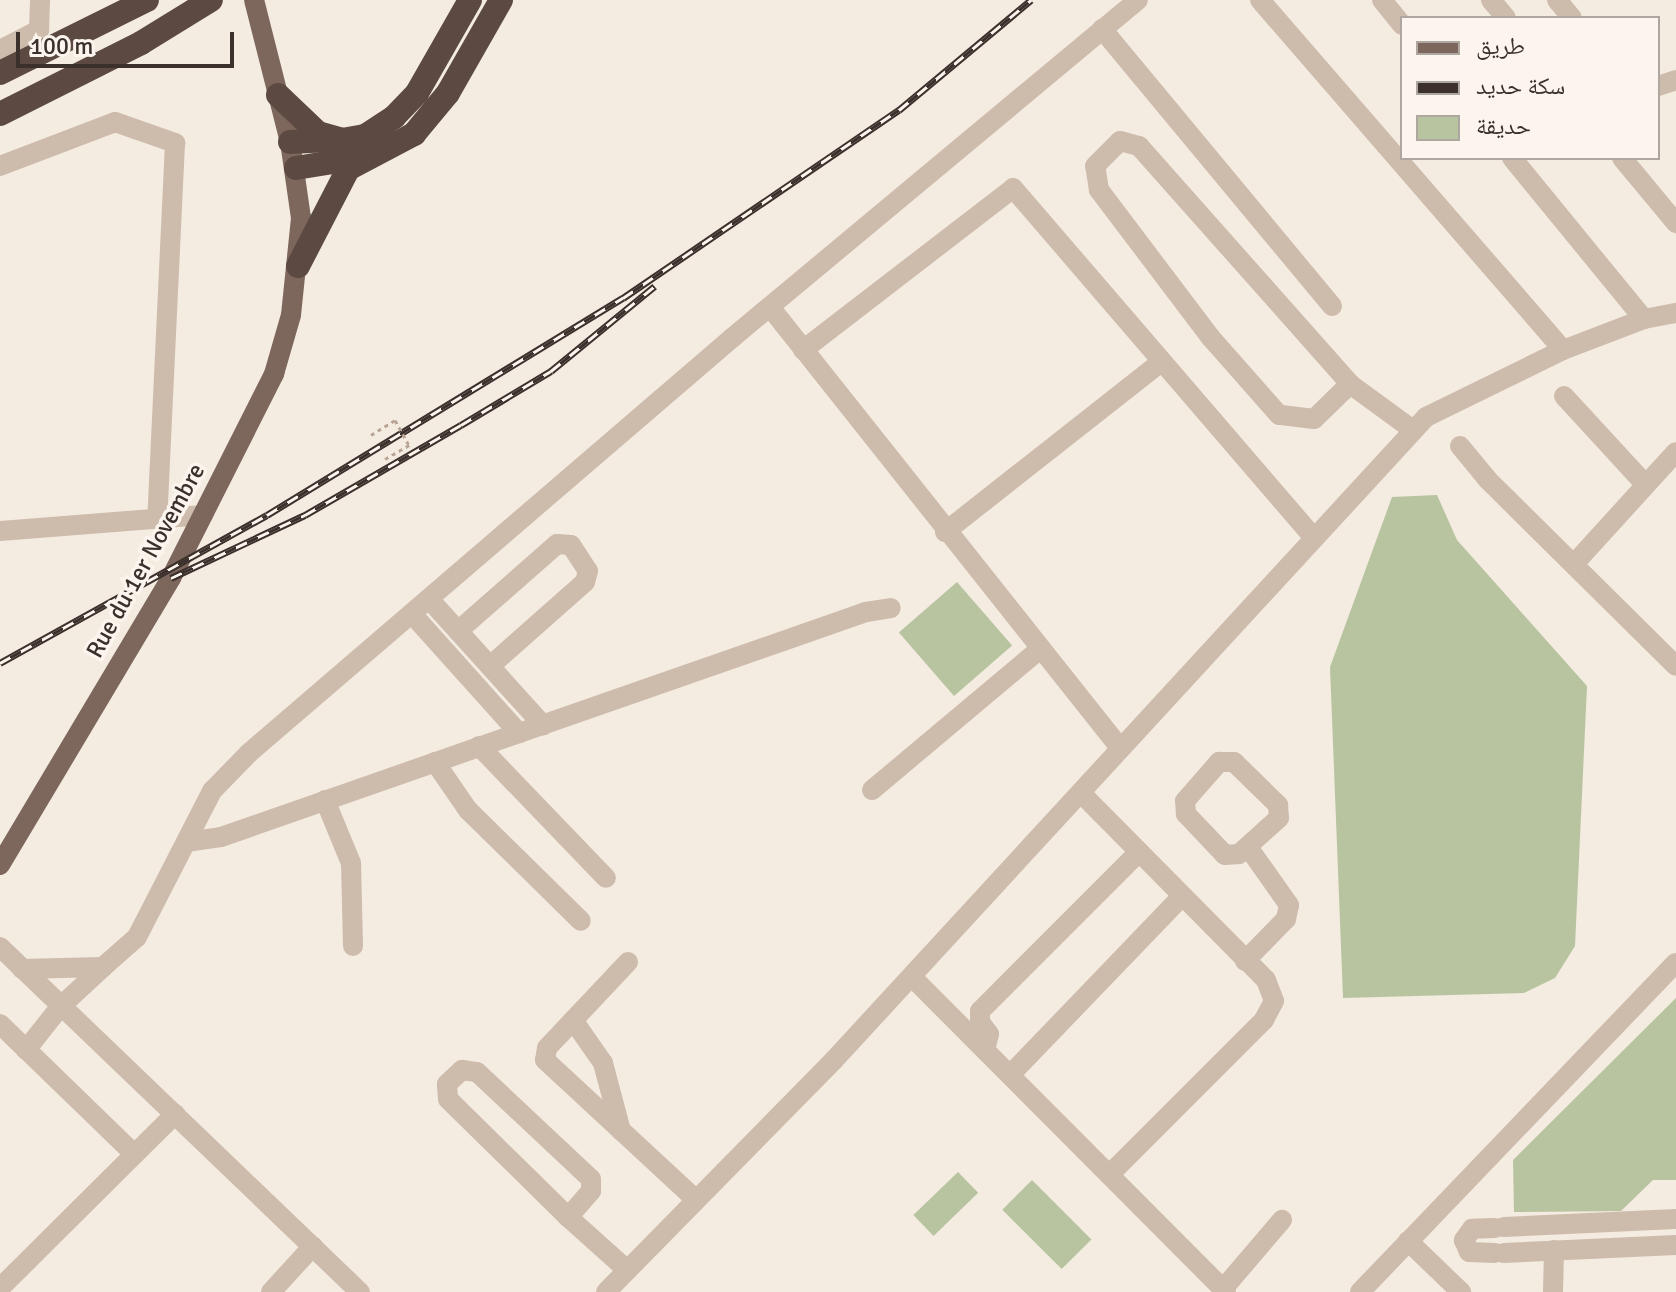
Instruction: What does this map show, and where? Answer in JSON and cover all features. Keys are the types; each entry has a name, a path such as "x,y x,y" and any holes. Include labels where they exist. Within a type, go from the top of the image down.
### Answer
{"highway":[{"path":"0,73 147,0"},
{"path":"0,114 141,43 211,0"},
{"path":"290,142 365,136 394,117 417,93 470,0"},
{"path":"298,266 348,169 414,134 448,93 501,0"},
{"path":"278,95 301,122 342,140"},
{"path":"296,168 372,156"}],"main road":[{"name":"Rue du 1er Novembre","path":"0,865 203,515 274,374 298,266 301,218 296,168 256,10"}],"street":[{"path":"0,50 39,30 40,0"},
{"path":"26,1050 60,1007 137,937 212,791 249,753 770,307 1138,0"},
{"path":"1260,0 1563,350"},
{"path":"1382,0 1400,22"},
{"path":"1491,0 1504,16"},
{"path":"1557,0 1570,16"},
{"path":"1102,29 1332,306"},
{"path":"0,166 115,122 175,143 157,518"},
{"path":"1350,384 1314,419 1279,415 1211,338 1099,190 1095,166 1120,141 1139,146 1350,384 1413,430"},
{"path":"1514,160 1644,319"},
{"path":"1624,160 1676,223"},
{"path":"803,350 1013,188 1312,536"},
{"path":"770,307 945,532 1121,749"},
{"path":"606,1292 912,977 1312,536 1426,417 1563,350 1644,319 1676,313"},
{"path":"945,532 1162,361"},
{"path":"1564,396 1644,483"},
{"path":"1460,446 1676,666"},
{"path":"1574,564 1644,483 1676,452"},
{"path":"0,531 203,515"},
{"path":"458,631 557,544 571,545 588,571 585,582 490,666"},
{"path":"430,600 543,725"},
{"path":"186,842 221,837 866,612 891,608"},
{"path":"413,615 519,733"},
{"path":"872,790 1039,650"},
{"path":"479,746 606,878"},
{"path":"435,762 468,810 581,921"},
{"path":"1219,762 1234,762 1278,805 1279,818 1248,847 1239,854 1225,855 1186,814 1185,801 1219,762"},
{"path":"1081,793 1266,980 1274,1001 1264,1020 1109,1175"},
{"path":"325,800 351,863 353,946"},
{"path":"1245,961 1286,919 1289,905 1248,847"},
{"path":"985,1050 989,1034 980,1022 980,1011 1139,852"},
{"path":"1010,1075 1182,896"},
{"path":"0,947 360,1292"},
{"path":"628,962 547,1048 545,1060 694,1198"},
{"path":"1360,1292 1676,963"},
{"path":"22,969 103,967"},
{"path":"912,977 1225,1290 1282,1220"},
{"path":"573,1020 603,1063 621,1131"},
{"path":"0,1024 134,1154"},
{"path":"568,1217 591,1191 591,1179 477,1072 457,1072 447,1084 448,1099 568,1217 627,1270"},
{"path":"0,1288 175,1114"},
{"path":"1676,1219 1472,1229 1464,1244 1473,1253 1676,1245"},
{"path":"1408,1241 1461,1292"},
{"path":"271,1292 313,1246"},
{"path":"1553,1292 1554,1250"}],"path":[{"path":"371,435 395,420 409,445 385,459"}],"green space":[{"path":"1437,495 1457,540 1587,686 1575,946 1555,978 1524,993 1343,998 1330,667 1392,497"},
{"path":"957,582 1012,645 954,696 899,633"},
{"path":"1676,998 1676,1180 1653,1180 1621,1211 1514,1212 1513,1160"},
{"path":"958,1172 978,1193 934,1236 913,1215"},
{"path":"1032,1180 1091,1239 1062,1269 1002,1210"}],"railway":[{"path":"0,663 267,515 623,298 899,110 1031,0"},
{"path":"171,578 305,515 551,371 655,286"}]}
